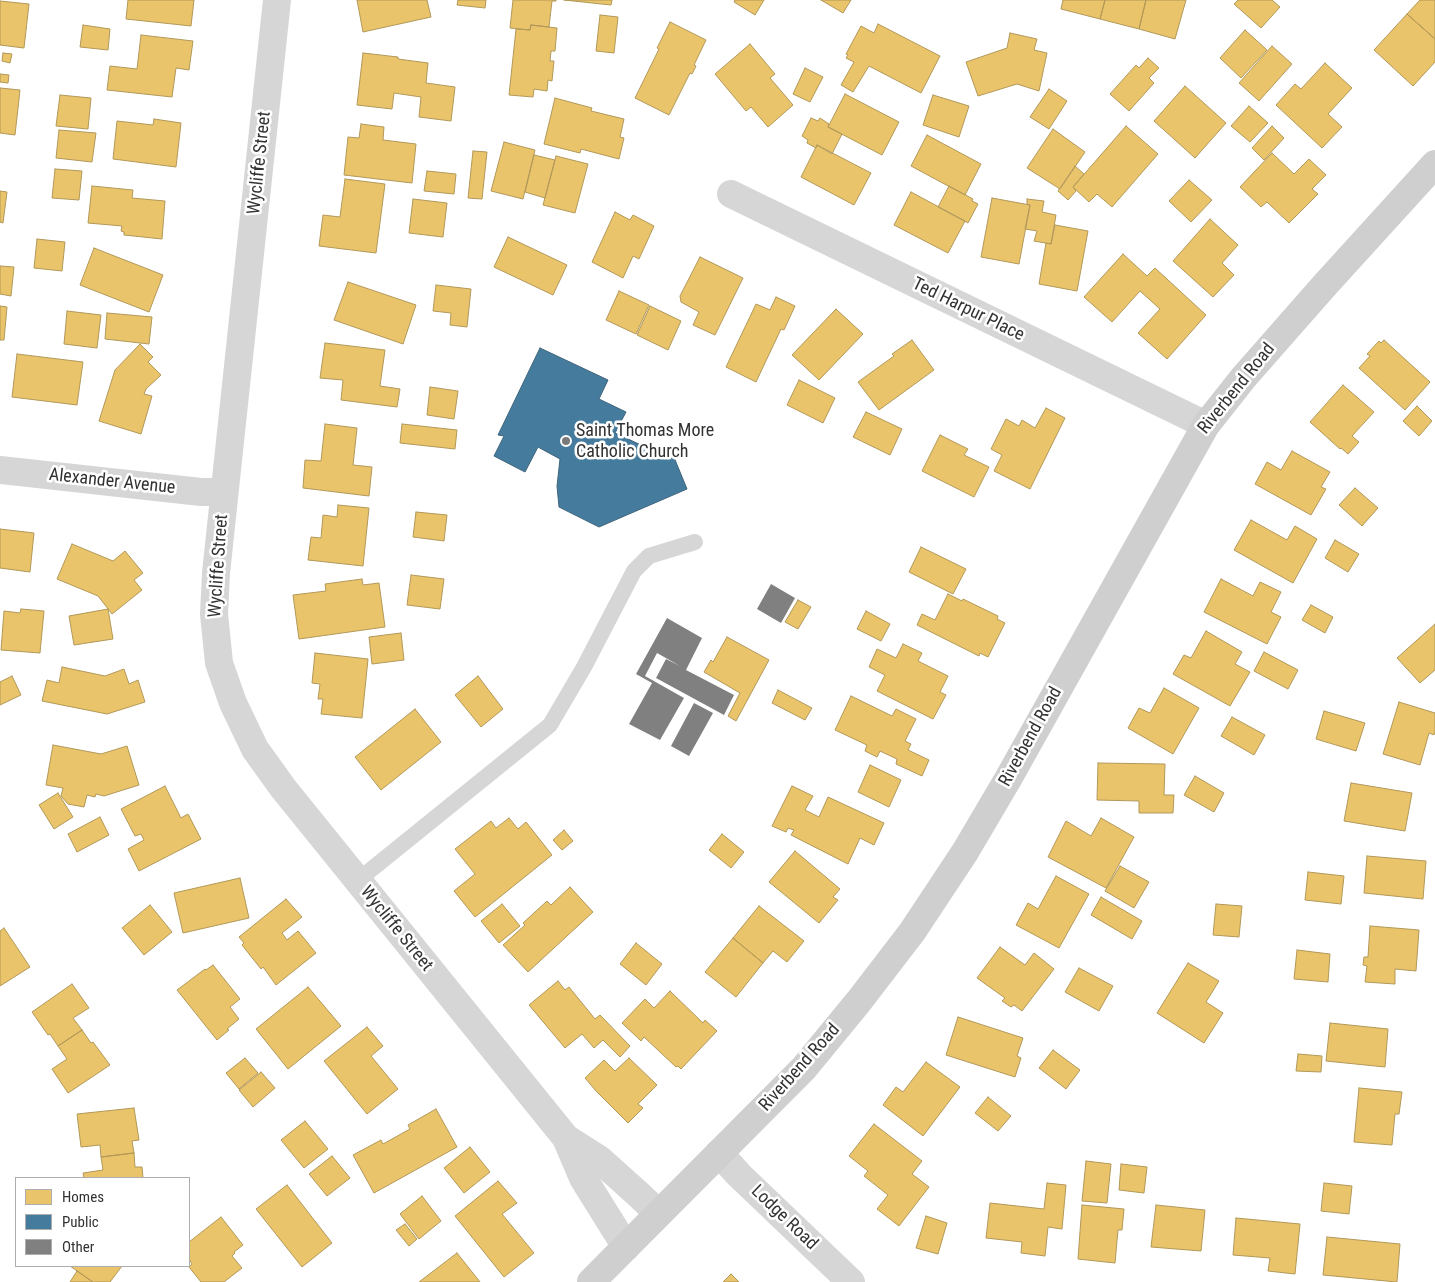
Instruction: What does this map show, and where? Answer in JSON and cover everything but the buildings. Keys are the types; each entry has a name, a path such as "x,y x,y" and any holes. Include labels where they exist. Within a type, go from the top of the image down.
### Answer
{"main road":[{"name":"Riverbend Road","path":"591,1282 804,1068 859,1001 917,924 965,852 1008,779 1206,425 1244,377 1435,164"}],"street":[{"name":"Wycliffe Street","path":"277,0 216,573 214,614 219,663 233,703 255,749 282,788 566,1138 583,1178 626,1247"},
{"name":"Ted Harpur Place","path":"731,194 1206,425"},
{"name":"Alexander Avenue","path":"0,470 202,492 224,492"},
{"name":"Wycliffe Street","path":"566,1138 599,1159 658,1213"},
{"name":"Lodge Road","path":"719,1153 739,1175 850,1282"}],"lane":[{"path":"357,881 550,724 584,667 634,571 649,556 695,542"}],"place":[{"name":"Saint Thomas More Catholic Church","path":"566,441"}]}
